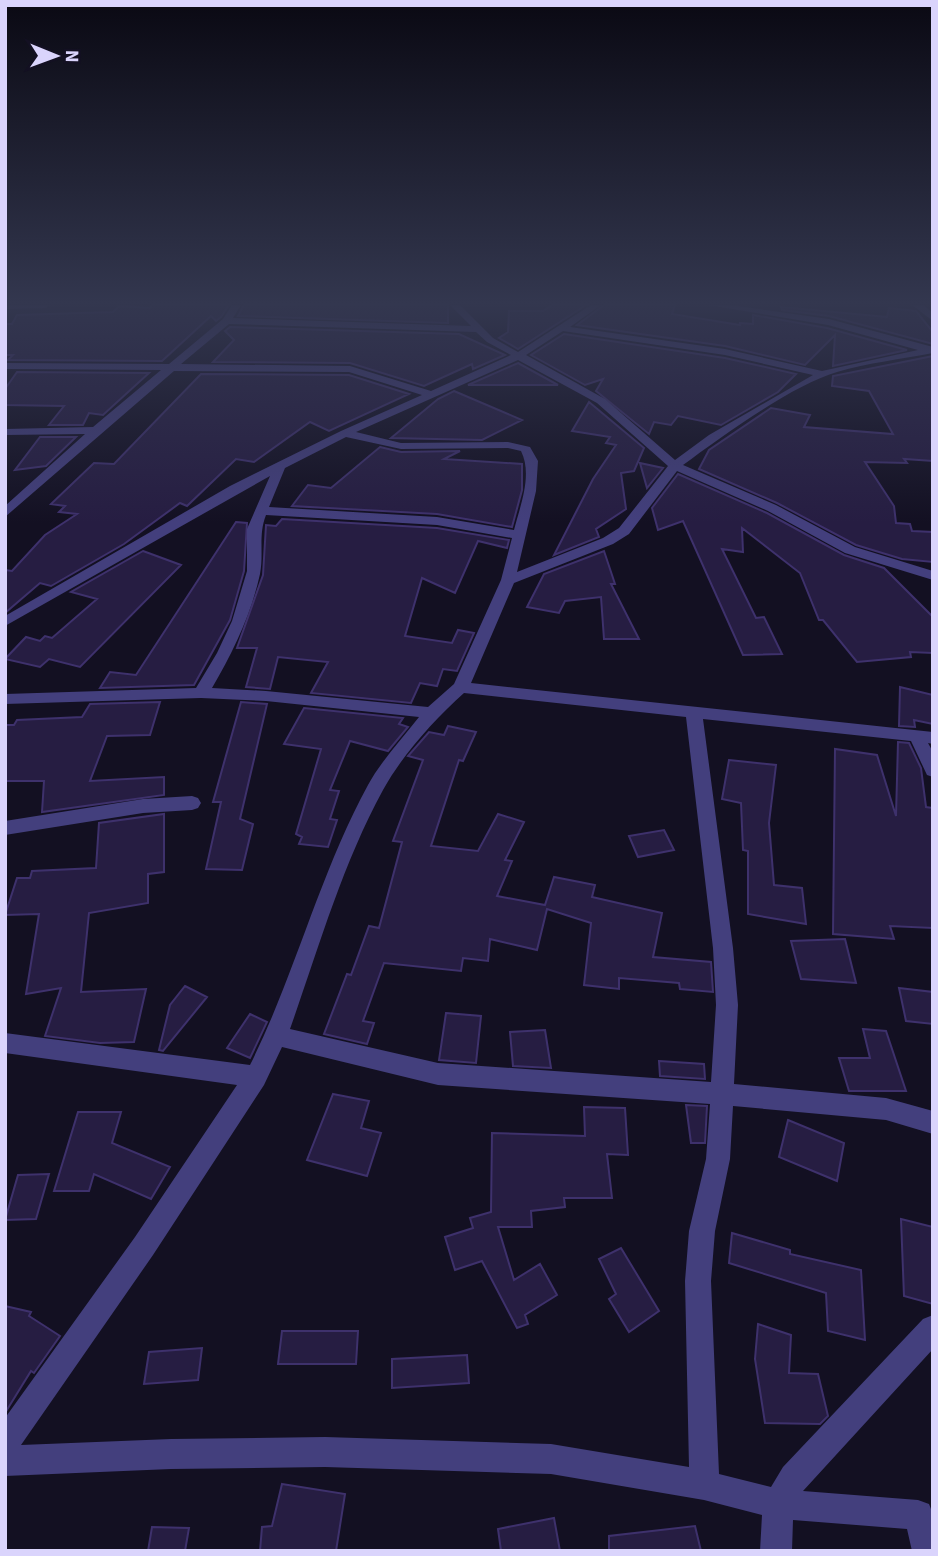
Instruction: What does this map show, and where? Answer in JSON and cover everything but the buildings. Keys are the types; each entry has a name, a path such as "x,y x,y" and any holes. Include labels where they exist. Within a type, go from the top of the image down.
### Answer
{"street":[{"path":"5,513 12,502 160,378"},
{"path":"378,378 431,394"},
{"path":"5,622 155,533 280,467 345,433 469,378"},
{"path":"558,378 601,401 675,466 772,508 850,550 933,576"},
{"path":"508,580 608,541 624,531 675,466 713,437 815,378"},
{"path":"5,432 96,430"},
{"path":"5,1443 144,1246 256,1077 276,1036 360,817 376,786 431,713 461,687 508,580 530,491 532,461 526,449 508,445 401,446 345,433"},
{"path":"201,693 225,653 239,621 254,571 254,529 264,511 280,467"},
{"path":"264,511 437,521 518,535"},
{"path":"461,687 924,737 933,771"},
{"path":"5,699 201,693 266,696 431,713"},
{"path":"694,713 727,1005 718,1159 702,1231 698,1281 704,1485"},
{"path":"5,828 143,806 192,803"},
{"path":"276,1036 438,1074 722,1093 886,1109 933,1123"},
{"path":"5,1043 256,1077"},
{"path":"776,1551 778,1504 794,1478 933,1329"},
{"path":"5,1461 171,1454 313,1452 551,1459 704,1485 778,1504 925,1516 928,1551"}]}
